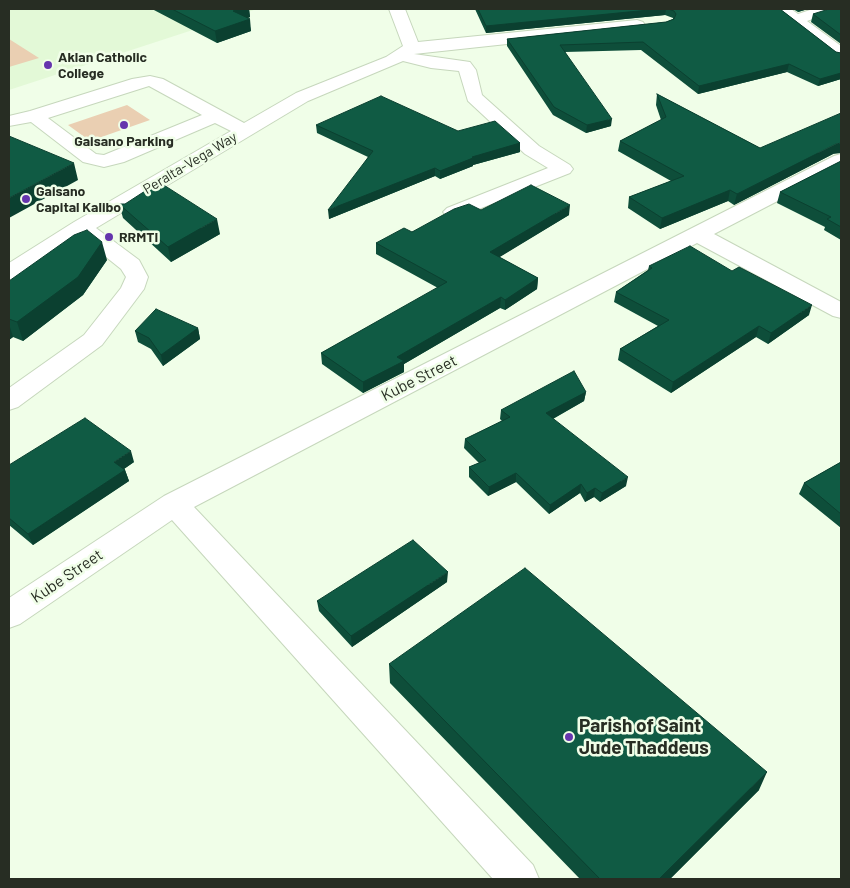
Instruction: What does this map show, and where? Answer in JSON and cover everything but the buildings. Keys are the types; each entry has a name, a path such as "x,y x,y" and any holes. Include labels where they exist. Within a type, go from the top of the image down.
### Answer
{"street":[{"path":"397,9 407,52 431,63 464,66 467,70 474,97 532,150 563,169 454,212"},
{"path":"781,9 841,54"},
{"path":"796,20 827,9"},
{"name":"Peralta-Vega Way","path":"9,273 82,227 302,97 407,52 655,23"},
{"path":"9,121 34,116 138,83 150,82 156,83 244,131"},
{"path":"34,116 90,158 104,161 117,158 216,116"},
{"name":"Kube Street","path":"9,615 174,504 818,174 841,160"},
{"path":"818,174 841,184"},
{"path":"9,400 93,340 132,289 137,277 131,265 82,227"},
{"path":"699,235 841,311"},
{"path":"174,504 519,879"}],"shaded area":[{"name":"Aklan Catholic College","path":"9,9 257,9 9,90"},
{"path":"9,39 39,58 9,67"},
{"path":"127,105 150,120 90,141 68,125"}],"place":[{"name":"Aklan Catholic College","path":"48,65"},
{"name":"Gaisano Parking","path":"124,125"},
{"name":"Gaisano Capital Kalibo","path":"26,199"},
{"name":"RRMTI","path":"109,237"},
{"name":"Parish of Saint Jude Thaddeus","path":"569,737"}]}
